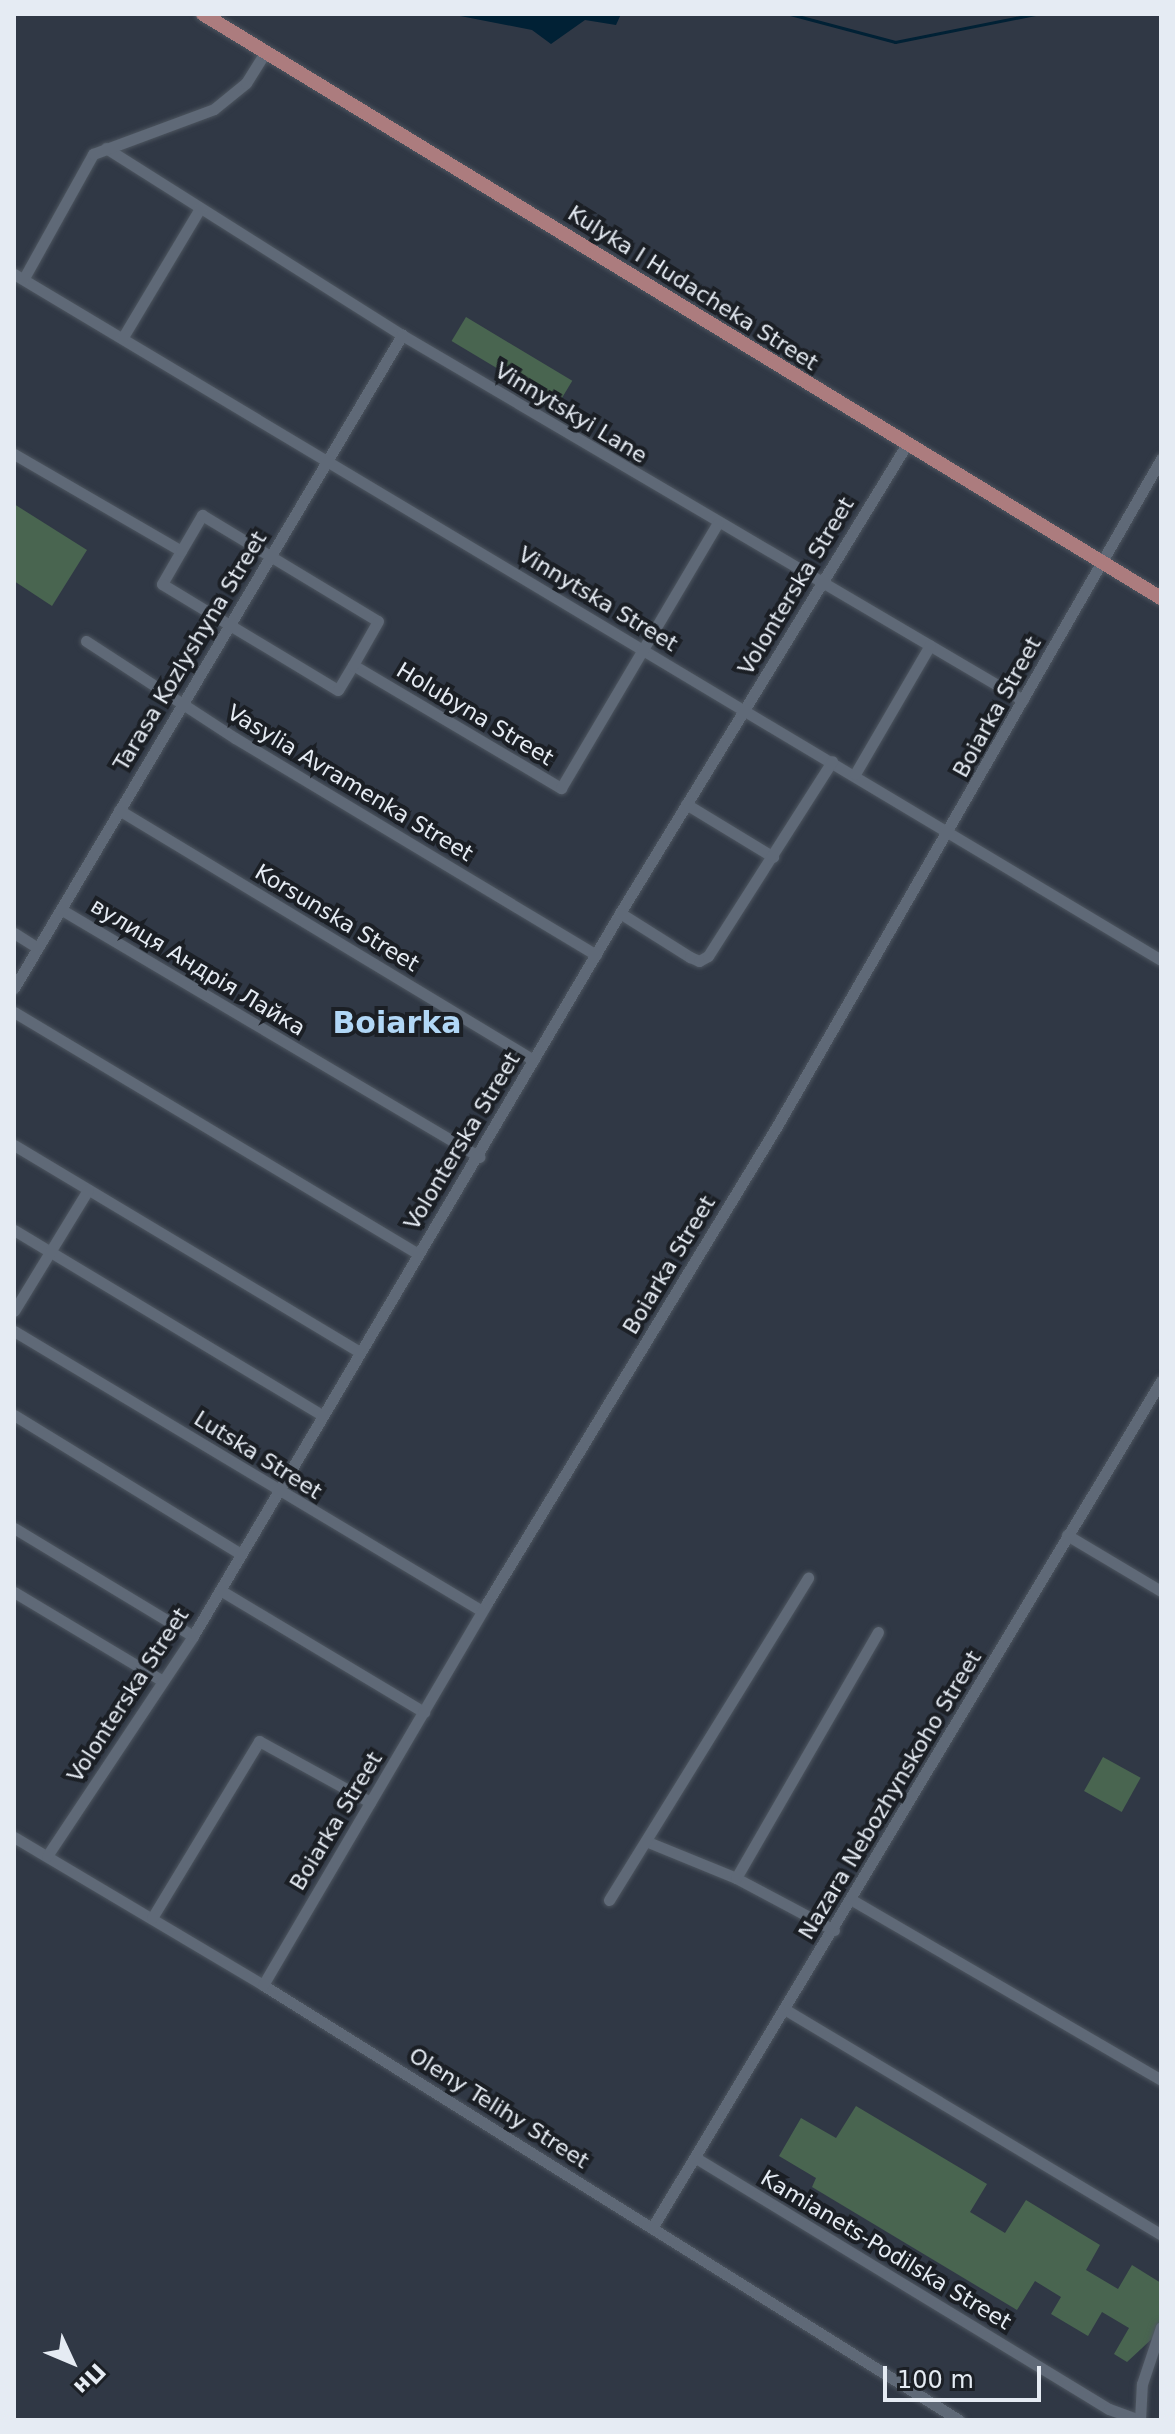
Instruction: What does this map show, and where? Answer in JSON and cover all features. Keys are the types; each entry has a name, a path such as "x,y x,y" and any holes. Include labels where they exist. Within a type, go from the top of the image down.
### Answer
{"main road":[{"name":"Kulyka I Hudacheka Street","path":"203,14 1161,598"}],"street":[{"path":"19,276 93,154 214,109 246,83 265,52"},
{"name":"Vinnytskyi Lane","path":"106,148 199,210 402,335 717,524 1023,700"},
{"path":"123,337 199,210"},
{"name":"Vinnytska Street","path":"19,276 1161,960"},
{"name":"Tarasa Kozlyshyna Street","path":"14,988 402,335"},
{"name":"Volonterska Street","path":"47,1856 193,1636 418,1254 479,1157 620,913 820,581 907,444"},
{"path":"14,454 181,551"},
{"name":"Boiarka Street","path":"263,1985 482,1611 949,832 1161,459"},
{"path":"202,515 378,621 338,690 162,584 181,551 202,515"},
{"name":"Holubyna Street","path":"353,665 561,788 717,524"},
{"name":"Vasylia Avramenka Street","path":"86,641 596,955"},
{"path":"855,774 930,645"},
{"path":"620,913 699,961 725,934 832,761"},
{"path":"686,804 773,857"},
{"name":"Korsunska Street","path":"119,810 534,1060"},
{"name":"вулиця Андрія Лайка","path":"62,910 479,1157"},
{"path":"14,933 38,948"},
{"path":"14,1012 418,1254"},
{"path":"14,1145 360,1352"},
{"path":"14,1311 88,1190"},
{"path":"14,1230 322,1415"},
{"name":"Lutska Street","path":"14,1331 482,1611"},
{"name":"Nazara Nebozhynskoho Street","path":"652,2228 786,2010 1161,1381"},
{"path":"14,1415 241,1554"},
{"path":"14,1528 193,1636"},
{"path":"1067,1535 1161,1591"},
{"path":"609,1900 648,1842 808,1578"},
{"path":"220,1590 424,1712"},
{"path":"14,1592 161,1680"},
{"path":"736,1878 878,1632"},
{"path":"152,1918 259,1741 370,1802"},
{"name":"Oleny Telihy Street","path":"14,1837 263,1985 959,2420"},
{"path":"648,1842 675,1857 736,1878 834,1930"},
{"path":"852,1900 1161,2080"},
{"path":"786,2010 1161,2234"},
{"name":"Kamianets-Podilska Street","path":"696,2158 1109,2409 1140,2420"},
{"path":"1140,2420 1142,2384 1161,2327"}],"green space":[{"path":"466,317 572,381 558,405 452,341"},
{"path":"14,504 87,550 52,606 14,581"},
{"path":"1103,1757 1141,1778 1122,1812 1084,1791"},
{"path":"856,2106 987,2184 970,2212 1005,2233 1026,2200 1100,2245 1086,2270 1118,2289 1132,2265 1161,2283 1161,2318 1155,2336 1127,2362 1114,2354 1129,2328 1102,2312 1088,2336 1051,2314 1061,2297 1035,2281 1017,2310 812,2187 816,2178 779,2156 801,2118 836,2138"}],"water":[{"path":"450,14 621,14 616,25 585,20 551,44 532,30"}],"waterway":[{"path":"790,14 895,42 1035,14"}],"district":[{"name":"Boiarka","path":"397,1023"}]}
